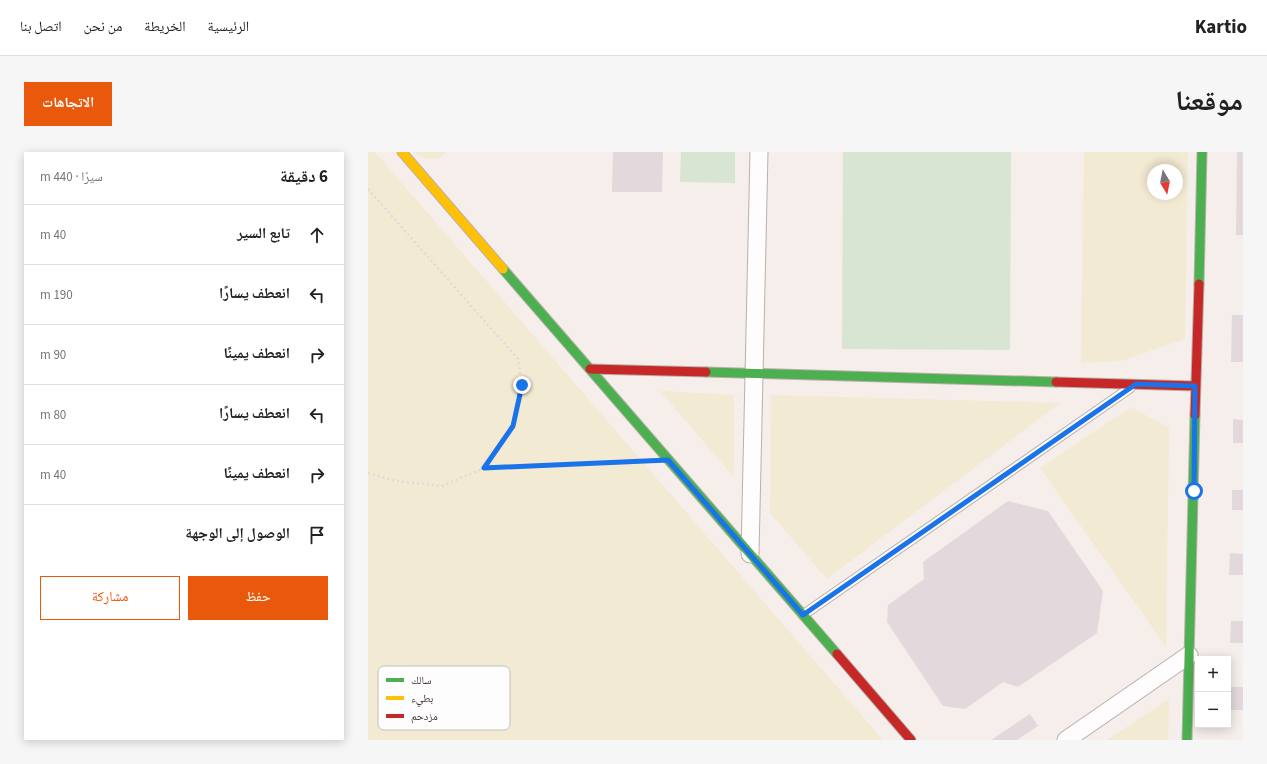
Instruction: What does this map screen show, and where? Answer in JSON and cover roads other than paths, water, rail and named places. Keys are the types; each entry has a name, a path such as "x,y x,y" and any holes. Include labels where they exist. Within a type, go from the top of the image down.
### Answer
{"street":[{"path":"402,152 911,740"},
{"path":"750,554 759,152"},
{"path":"1187,740 1202,152"},
{"path":"590,369 1195,386"},
{"path":"1066,740 1189,655"}],"lane":[{"path":"803,615 1136,384"}]}
